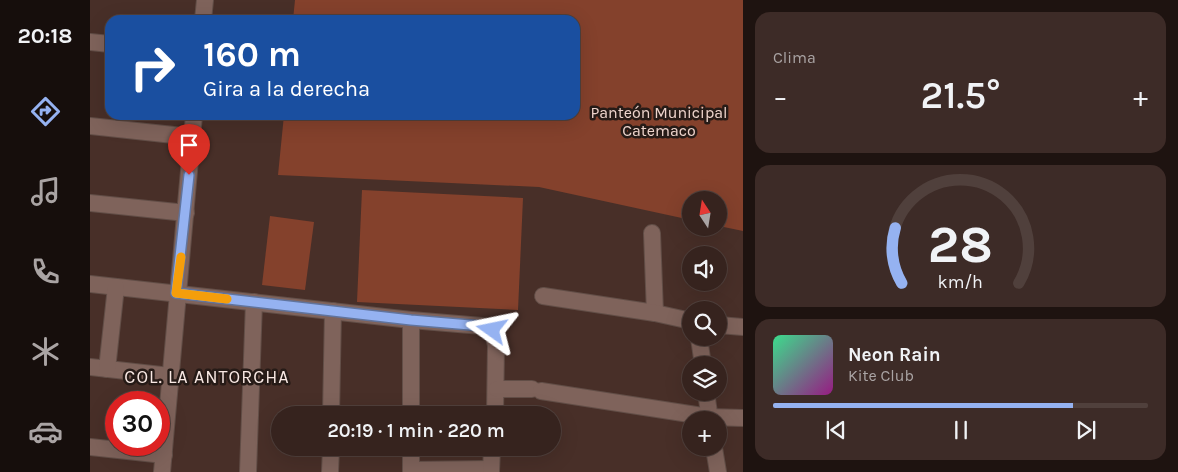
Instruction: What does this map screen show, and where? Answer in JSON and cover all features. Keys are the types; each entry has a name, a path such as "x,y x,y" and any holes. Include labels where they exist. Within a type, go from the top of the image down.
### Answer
{"street":[{"path":"204,15 205,0"},
{"path":"90,42 105,44"},
{"path":"169,391 176,293 186,213 194,120"},
{"path":"90,126 192,137"},
{"path":"90,203 186,213"},
{"path":"652,233 655,313"},
{"path":"90,284 411,320 482,326 492,330 496,345 496,406"},
{"path":"107,369 116,287"},
{"path":"543,296 655,313 682,319"},
{"path":"248,472 254,302"},
{"path":"331,406 333,311"},
{"path":"411,320 411,406"},
{"path":"727,326 743,327"},
{"path":"90,367 170,376"},
{"path":"497,389 537,390 682,413"},
{"path":"727,418 743,418"},
{"path":"90,447 105,449"},
{"path":"162,472 164,456"},
{"path":"330,456 330,472"},
{"path":"411,456 411,471 491,471 492,456"},
{"path":"715,456 718,472"}],"green space":[{"name":"Panteón Municipal Catemaco","path":"295,0 743,0 743,231 728,228 728,191 682,191 682,218 539,187 278,175 284,120 580,120 580,15 294,15"},
{"path":"362,190 523,198 518,310 357,302"},
{"path":"270,216 314,222 305,290 262,285"}],"slow traffic":[{"path":"181,257 176,293 227,299"}],"district":[{"name":"COL. LA ANTORCHA","path":"207,377"}],"route":[{"path":"189,175 176,293 411,320 482,326 492,330"}]}
